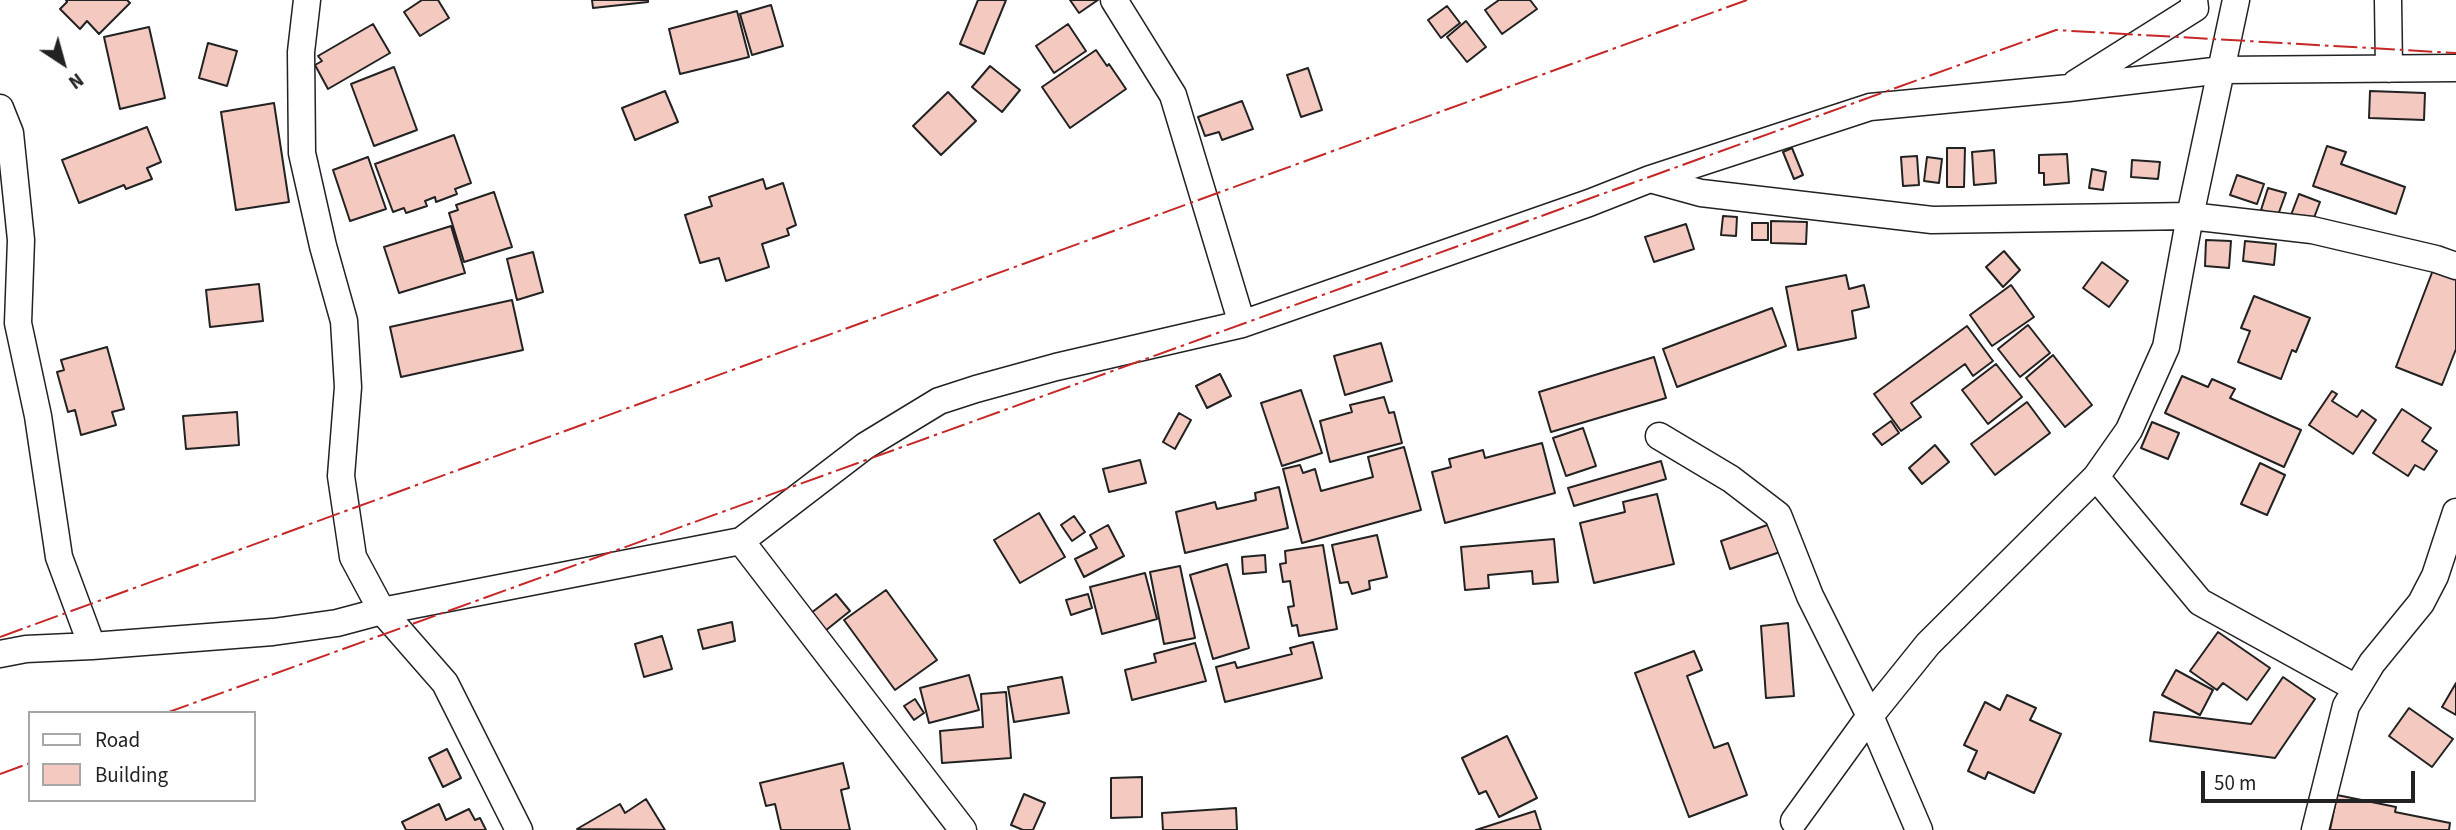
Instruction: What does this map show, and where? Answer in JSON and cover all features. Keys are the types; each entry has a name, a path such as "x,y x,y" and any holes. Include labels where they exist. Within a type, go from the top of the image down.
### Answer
{"street":[{"path":"307,0 302,52 302,153 323,246 344,321 348,387 341,476 353,556 383,611 445,683 519,830"},
{"path":"1114,0 1173,95 1242,324"},
{"path":"2069,88 2195,8 2194,0"},
{"path":"1794,821 1870,716 1928,644 2096,477 2129,430 2166,347 2190,216 2236,0"},
{"path":"2388,0 2389,69"},
{"path":"0,654 26,649 273,632 337,623 383,611 741,541 865,446 939,401 976,388 1056,367 1242,324 1589,204 1650,179 1870,107 2222,70 2456,68"},
{"path":"0,108 10,133 21,240 18,323 38,416 59,557 92,646"},
{"path":"1650,179 1701,193 1932,220 2190,216 2312,230 2456,266"},
{"path":"1659,436 1731,479 1778,515 1810,596 1870,716 1919,830"},
{"path":"2096,477 2200,601 2356,688"},
{"path":"2315,830 2346,706 2372,663 2421,603 2435,576 2456,512"},
{"path":"741,541 963,830"}],"building":[{"path":"66,0 127,0 130,3 99,34 87,21 80,29 60,9"},
{"path":"422,0 438,0 449,18 420,36 404,12"},
{"path":"592,0 648,0 648,2 593,8"},
{"path":"978,0 1006,0 984,54 960,44"},
{"path":"1070,0 1098,0 1079,13"},
{"path":"1499,0 1530,0 1537,9 1502,34 1485,10"},
{"path":"771,5 783,46 752,55 740,14"},
{"path":"1447,6 1460,23 1441,38 1428,20"},
{"path":"737,11 749,57 680,74 669,29"},
{"path":"1466,21 1486,47 1467,62 1447,37"},
{"path":"373,24 390,53 328,89 315,65 322,61 318,56"},
{"path":"1068,24 1086,51 1054,73 1036,46"},
{"path":"149,27 165,98 120,109 104,37"},
{"path":"208,43 237,51 227,86 199,78"},
{"path":"1096,50 1126,89 1070,128 1042,87"},
{"path":"990,66 1020,90 1002,112 972,87"},
{"path":"394,67 417,130 374,146 351,84"},
{"path":"1308,68 1322,110 1301,117 1287,75"},
{"path":"665,91 678,122 635,140 622,108"},
{"path":"2370,91 2425,93 2424,120 2369,118"},
{"path":"948,92 976,121 941,155 913,126"},
{"path":"1242,101 1253,129 1222,140 1219,132 1205,136 1198,117"},
{"path":"274,103 289,202 236,210 221,112"},
{"path":"147,127 161,162 147,168 152,179 126,189 124,185 79,203 62,160"},
{"path":"454,135 471,183 455,189 457,194 436,202 435,197 425,201 427,206 406,213 404,208 393,212 375,164"},
{"path":"2327,146 2346,152 2341,164 2405,187 2396,214 2313,186"},
{"path":"1792,148 1803,175 1794,179 1783,152"},
{"path":"1947,148 1965,148 1964,187 1947,187"},
{"path":"1994,150 1996,183 1974,185 1972,152"},
{"path":"2067,154 2069,183 2044,185 2044,173 2039,173 2039,155"},
{"path":"1917,156 1919,185 1903,186 1901,157"},
{"path":"368,157 386,209 350,221 333,170"},
{"path":"1927,157 1942,159 1939,183 1924,181"},
{"path":"2132,160 2160,162 2158,179 2131,177"},
{"path":"2092,169 2106,172 2103,190 2089,188"},
{"path":"2237,175 2264,184 2257,204 2230,195"},
{"path":"763,179 766,189 783,183 796,225 787,229 789,235 762,244 769,267 726,281 719,258 700,263 685,215 712,206 709,197"},
{"path":"2268,188 2286,193 2278,215 2261,210"},
{"path":"494,192 512,247 464,262 449,213 458,210 456,205"},
{"path":"2299,194 2320,202 2312,223 2291,215"},
{"path":"1723,216 1737,217 1736,236 1721,235"},
{"path":"1771,221 1807,222 1806,244 1771,243"},
{"path":"1752,223 1768,223 1768,240 1752,240"},
{"path":"1686,224 1694,249 1654,262 1645,237"},
{"path":"451,226 465,273 399,293 384,247"},
{"path":"2206,240 2231,241 2229,268 2205,266"},
{"path":"2245,241 2276,244 2274,265 2243,261"},
{"path":"2004,251 2020,270 2003,287 1986,267"},
{"path":"533,252 543,292 517,300 507,259"},
{"path":"2102,262 2128,281 2109,307 2083,288"},
{"path":"2433,270 2456,279 2456,349 2442,385 2396,367"},
{"path":"1846,275 1849,289 1864,285 1869,307 1852,311 1856,338 1798,350 1786,287"},
{"path":"259,284 263,321 210,327 206,290"},
{"path":"2011,285 2034,317 1992,346 1970,315"},
{"path":"2254,296 2310,318 2296,352 2292,350 2281,379 2238,362 2250,331 2241,328"},
{"path":"512,300 523,350 401,377 390,327"},
{"path":"1772,308 1786,346 1677,387 1663,349"},
{"path":"2028,325 2050,353 2020,377 1998,349"},
{"path":"1967,326 1993,361 1973,376 1965,364 1911,403 1921,417 1901,431 1874,394"},
{"path":"1381,343 1392,381 1345,395 1334,356"},
{"path":"107,347 124,409 112,412 116,425 81,435 75,410 68,412 57,372 64,370 61,360"},
{"path":"2053,355 2092,405 2065,427 2026,378"},
{"path":"1654,357 1666,398 1551,432 1539,392"},
{"path":"1996,364 2022,397 1988,424 1962,390"},
{"path":"1220,374 1231,396 1207,408 1196,386"},
{"path":"2182,376 2208,387 2212,379 2235,389 2230,398 2301,430 2284,467 2165,413"},
{"path":"1301,390 1322,453 1282,466 1261,403"},
{"path":"2332,391 2337,394 2332,401 2357,417 2362,410 2376,420 2353,454 2309,425"},
{"path":"1384,397 1389,413 1394,412 1402,443 1330,462 1320,421 1352,412 1350,405"},
{"path":"2027,402 2050,433 1995,475 1971,444"},
{"path":"2402,409 2431,428 2422,441 2437,451 2424,470 2415,465 2408,476 2373,453"},
{"path":"237,412 239,445 186,449 183,416"},
{"path":"1179,413 1191,420 1175,449 1163,442"},
{"path":"1891,421 1899,433 1882,445 1873,434"},
{"path":"2152,422 2179,433 2168,459 2141,448"},
{"path":"1583,428 1596,466 1566,476 1553,438"},
{"path":"1542,443 1555,493 1445,523 1432,472 1451,467 1449,459 1483,450 1485,458"},
{"path":"1935,445 1949,462 1922,484 1909,468"},
{"path":"1404,447 1421,510 1302,543 1283,469 1300,465 1303,473 1315,469 1321,491 1373,477 1368,457"},
{"path":"1140,460 1146,483 1109,492 1103,469"},
{"path":"1661,461 1666,479 1574,506 1568,488"},
{"path":"2260,463 2285,475 2267,515 2241,504"},
{"path":"1279,487 1288,528 1185,553 1176,512 1215,502 1217,509 1256,500 1255,493"},
{"path":"1657,494 1674,564 1594,583 1580,523 1625,512 1623,502"},
{"path":"1039,513 1065,557 1020,583 994,540"},
{"path":"1074,516 1085,532 1072,541 1061,525"},
{"path":"1776,522 1786,550 1730,569 1721,541"},
{"path":"1108,525 1124,556 1084,577 1075,559 1097,548 1090,535"},
{"path":"1377,535 1387,577 1369,581 1370,589 1352,594 1348,582 1340,583 1332,545"},
{"path":"1554,539 1558,582 1533,584 1532,571 1488,575 1489,588 1465,590 1461,547"},
{"path":"1323,545 1337,629 1299,636 1297,625 1292,626 1288,607 1294,606 1290,581 1283,582 1280,564 1286,563 1285,551"},
{"path":"1265,555 1266,572 1243,574 1242,557"},
{"path":"1227,564 1249,648 1213,659 1190,575"},
{"path":"1180,566 1195,638 1164,644 1150,572"},
{"path":"1145,573 1157,619 1102,634 1090,587"},
{"path":"886,590 937,660 895,690 844,620"},
{"path":"836,594 850,611 825,631 811,613"},
{"path":"1088,594 1092,608 1071,615 1066,600"},
{"path":"732,622 735,641 703,649 698,630"},
{"path":"1788,623 1794,696 1766,698 1761,626"},
{"path":"2218,632 2270,668 2247,700 2223,683 2217,690 2190,671"},
{"path":"662,636 672,669 644,677 635,644"},
{"path":"1313,642 1322,678 1225,702 1216,667 1235,662 1237,668 1292,654 1290,648"},
{"path":"1195,643 1206,681 1132,700 1125,670 1156,662 1154,654"},
{"path":"1694,651 1702,670 1687,676 1714,748 1728,743 1747,795 1689,817 1635,673"},
{"path":"2176,670 2213,690 2200,715 2162,695"},
{"path":"969,675 979,710 929,723 920,688"},
{"path":"1062,677 1069,713 1014,722 1008,687"},
{"path":"2283,677 2315,699 2275,758 2150,741 2154,712 2251,724"},
{"path":"2456,683 2456,715 2442,707"},
{"path":"1006,692 1011,758 942,763 940,731 983,727 981,694"},
{"path":"2007,695 2036,708 2030,720 2061,734 2034,793 1988,772 1985,779 1968,771 1977,751 1964,745 1985,702 2000,710"},
{"path":"915,699 924,713 914,720 904,706"},
{"path":"2409,708 2453,739 2432,767 2389,736"},
{"path":"1507,736 1537,798 1499,817 1486,791 1479,794 1462,758"},
{"path":"447,749 461,778 443,787 429,758"},
{"path":"843,763 849,788 841,790 850,830 781,830 775,804 766,806 760,783"},
{"path":"1142,777 1142,817 1111,818 1111,778"},
{"path":"1024,794 1045,803 1033,830 1023,830 1011,825"},
{"path":"2337,795 2396,807 2395,812 2450,823 2449,830 2330,830"},
{"path":"646,799 665,830 577,829 620,804 625,813"},
{"path":"439,804 446,820 469,809 475,820 480,818 486,830 406,830 402,822"},
{"path":"1236,808 1237,830 1163,830 1162,813"},
{"path":"1535,811 1541,830 1476,830"}],"power":[{"path":"0,637 1747,0"},
{"path":"172,711 2056,30 2456,53"},
{"path":"0,774 28,764"}]}
